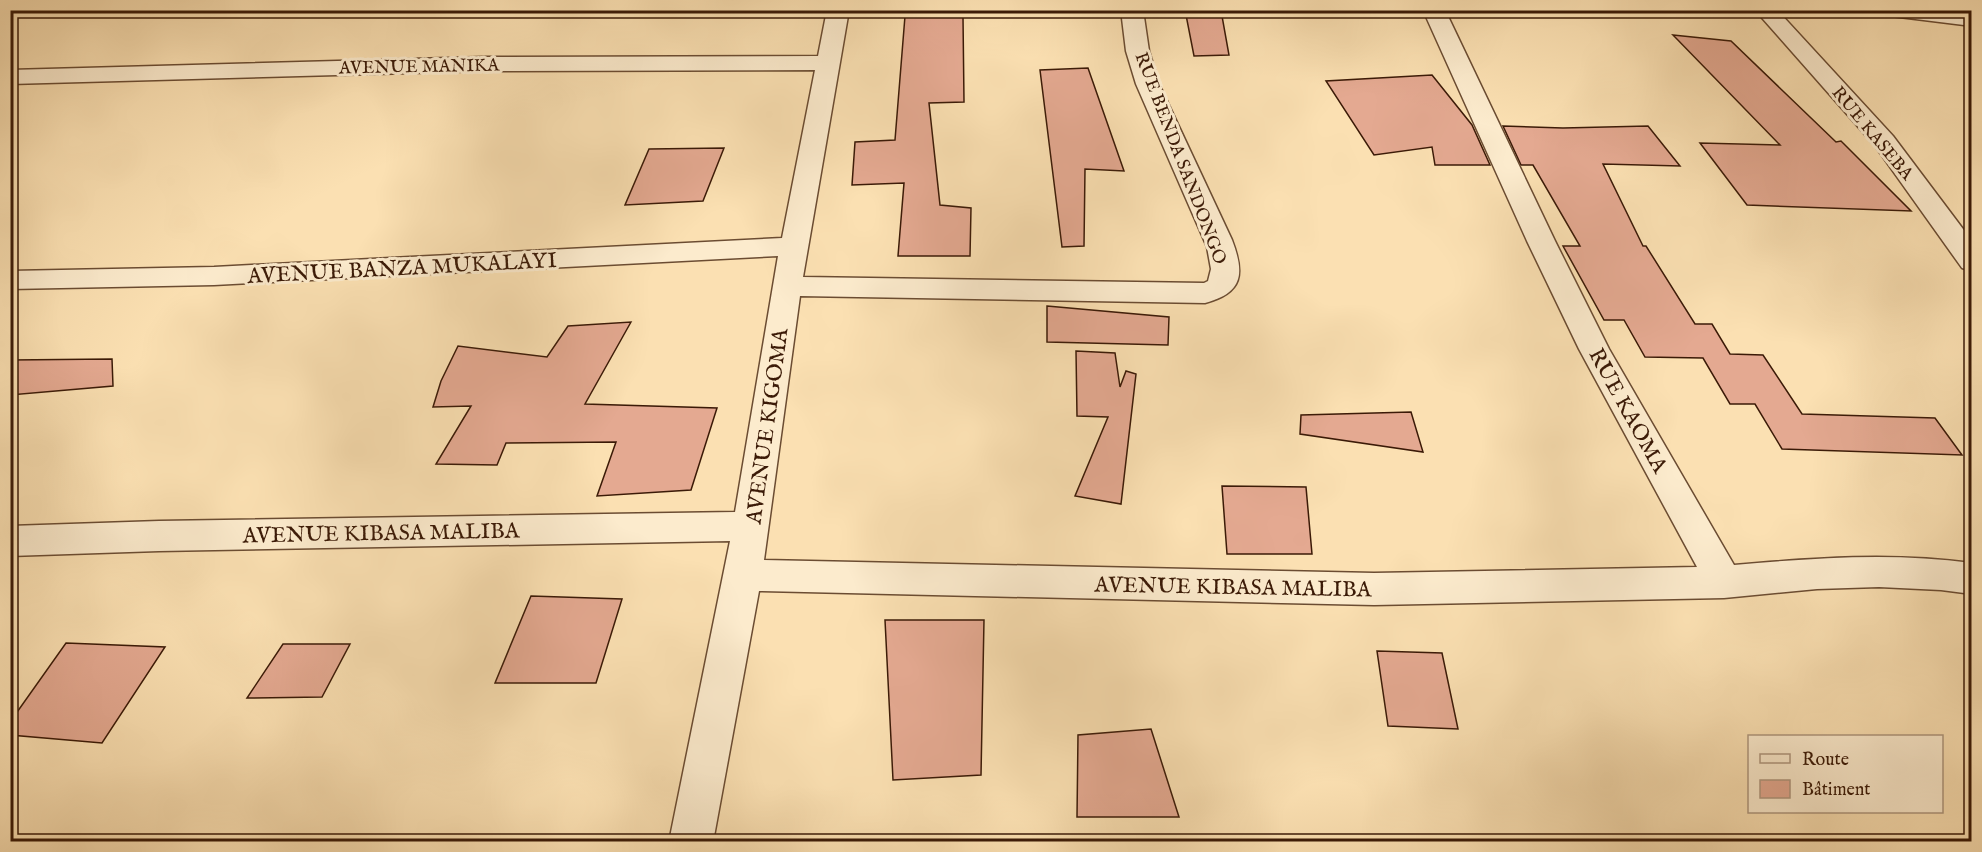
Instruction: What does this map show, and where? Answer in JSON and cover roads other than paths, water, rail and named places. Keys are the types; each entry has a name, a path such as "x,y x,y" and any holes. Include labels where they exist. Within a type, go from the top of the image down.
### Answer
{"street":[{"name":"AVENUE KIGOMA","path":"691,842 743,575 793,246 838,10"},
{"name":"RUE BENDA SANDONGO","path":"787,286 1205,293 1215,291 1224,283 1225,267 1222,254 1194,182 1141,65 1132,10"},
{"name":"RUE KAOMA","path":"1434,10 1541,241 1594,349 1724,582"},
{"name":"RUE KASEBA","path":"1765,10 1884,141 1971,262"},
{"path":"1891,10 1971,19"},
{"name":"AVENUE MANIKA","path":"10,77 474,64 828,63"},
{"name":"AVENUE BANZA MUKALAYI","path":"10,280 226,276 793,246"},
{"name":"AVENUE KIBASA MALIBA","path":"10,541 751,526"},
{"path":"1724,582 1890,570 1934,573 1971,579"},
{"name":"AVENUE KIBASA MALIBA","path":"743,575 1374,589 1724,582"}]}
